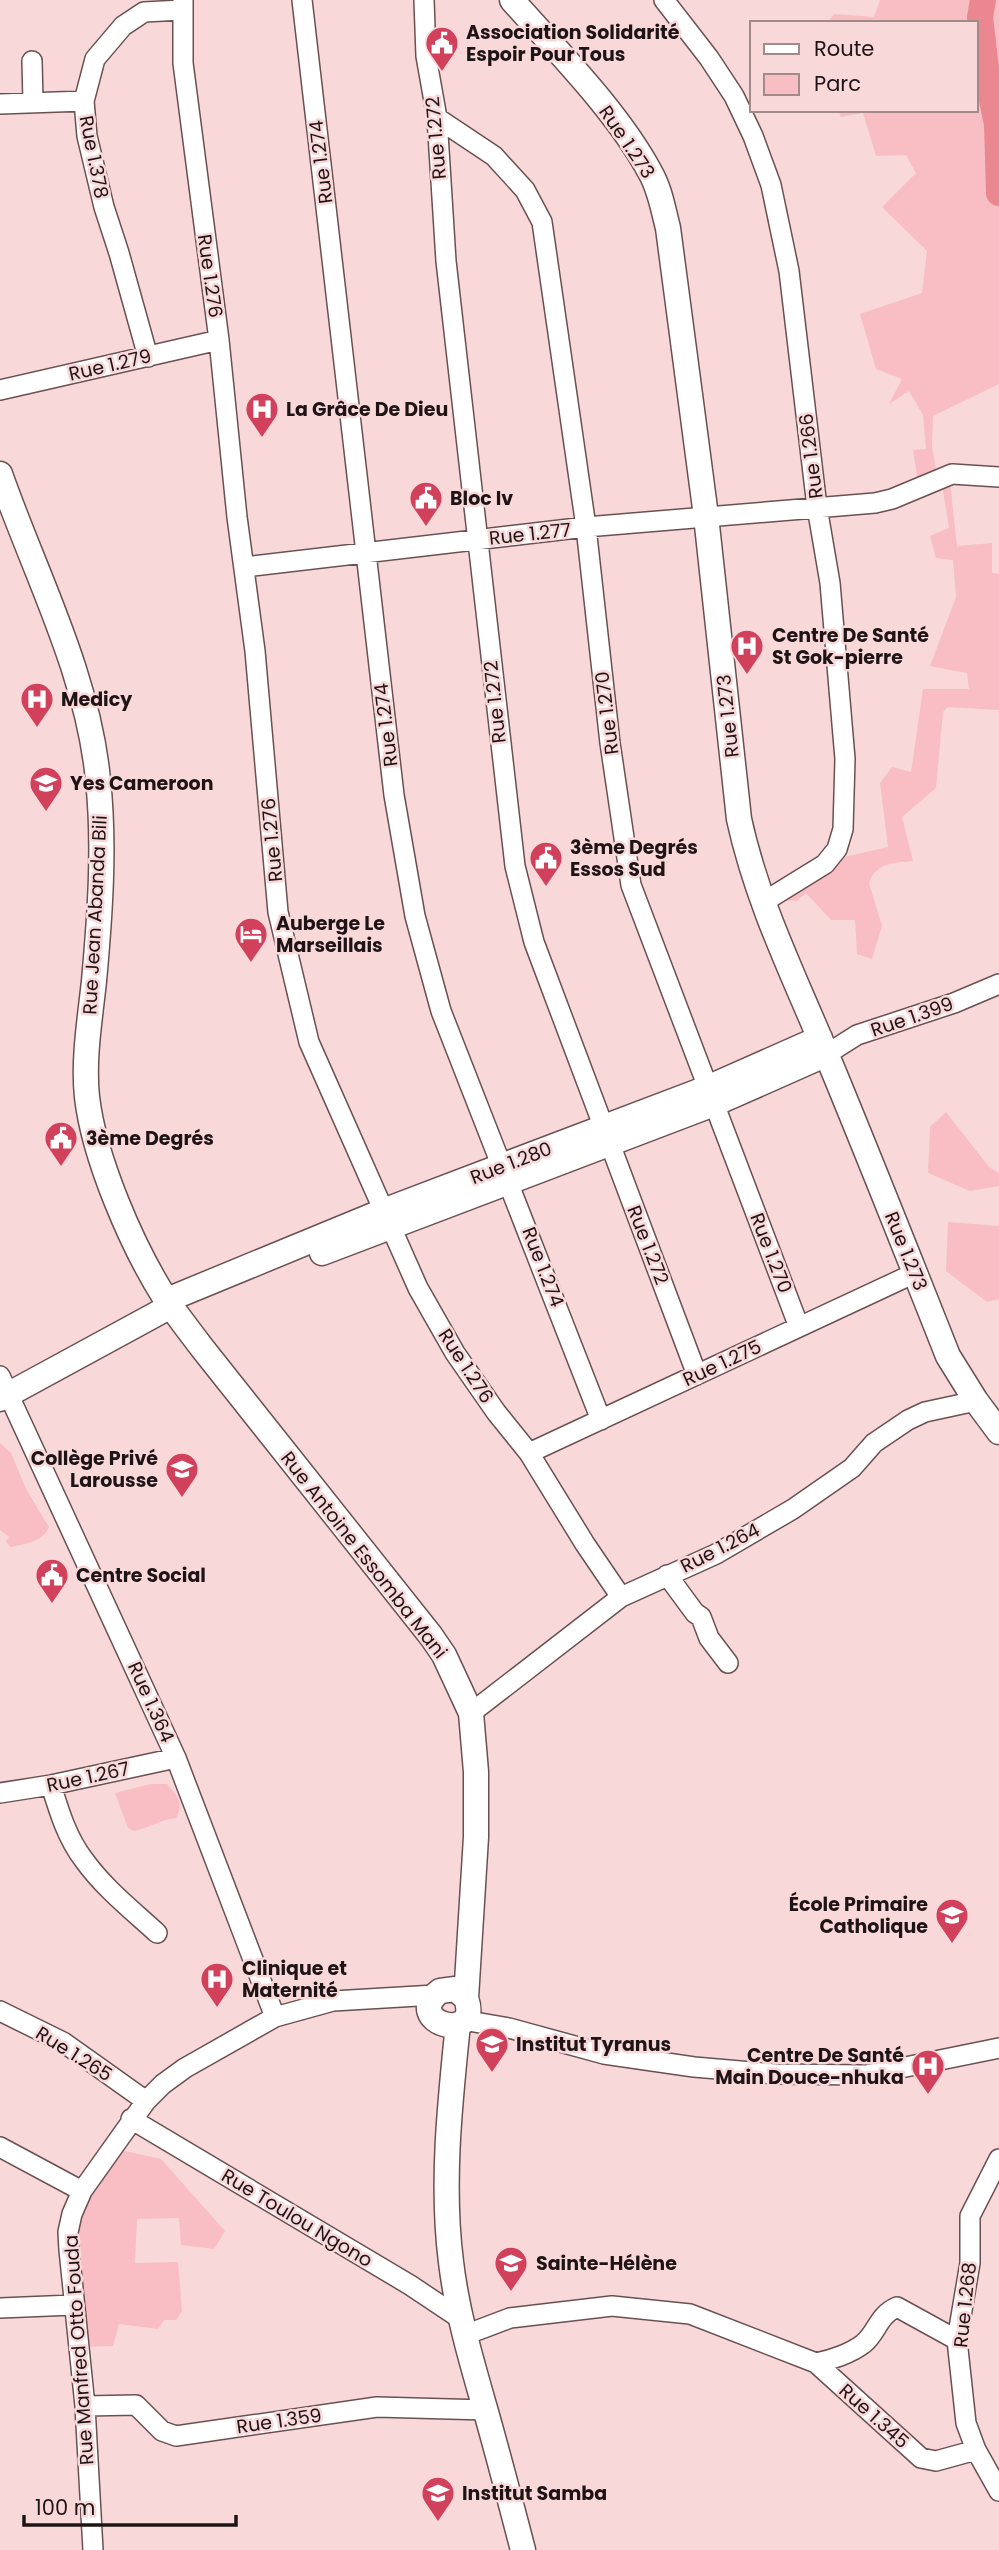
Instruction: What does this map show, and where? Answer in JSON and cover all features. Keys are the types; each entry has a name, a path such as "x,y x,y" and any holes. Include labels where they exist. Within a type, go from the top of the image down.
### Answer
{"main road":[{"name":"Rue 1.273","path":"512,0 606,108 650,172 660,193 668,228 706,516 739,819 762,903 823,1046 948,1356 976,1402 999,1432"},
{"name":"Rue Jean Abanda Bili","path":"0,474 73,665 87,719 98,779 99,896 87,1063 87,1096 92,1126 105,1173 139,1248 171,1305"},
{"name":"Rue 1.280","path":"3,1390 171,1305 387,1219 711,1096 823,1046"},
{"name":"Rue Antoine Essomba Mani","path":"171,1305 444,1654 471,1713 476,1798 469,1941 448,2010"},
{"path":"448,2010 452,2078 448,2231 451,2264 463,2327 523,2550"}],"street":[{"name":"Rue 1.274","path":"302,0 394,795 415,916 441,1011 601,1420"},
{"name":"Rue 1.272","path":"424,0 426,56 437,118 446,261 515,866 534,942 697,1375"},
{"name":"Rue 1.266","path":"664,0 709,58 734,96 753,136 771,185 789,271 817,507 830,583 845,759 843,829 837,849 825,864 762,903"},
{"name":"Rue 1.378","path":"148,357 104,207 87,136 84,101 95,59 123,26 144,12 183,5"},
{"name":"Rue 1.276","path":"183,5 183,63 255,651 278,912 309,1042 418,1288 455,1353 529,1453 584,1544 621,1597"},
{"path":"32,61 33,103"},
{"path":"0,104 84,101"},
{"name":"Rue 1.270","path":"437,118 494,156 525,190 542,222 586,527 610,743 631,885 799,1327"},
{"name":"Rue 1.279","path":"0,390 219,340"},
{"name":"Rue 1.277","path":"244,567 586,527 875,503 892,499 952,474 999,477"},
{"name":"Rue 1.399","path":"857,1035 954,1003 999,984"},
{"name":"Rue 1.280","path":"823,1046 857,1035"},
{"name":"Rue 1.275","path":"529,1453 915,1273"},
{"name":"Rue 1.364","path":"3,1390 176,1758 275,2017"},
{"name":"Rue 1.264","path":"471,1713 621,1597 716,1554 793,1509 852,1468 874,1443 908,1420 933,1410 976,1402"},
{"path":"667,1575 695,1613 701,1616 709,1638 728,1663"},
{"name":"Rue 1.267","path":"0,1793 51,1786 176,1758"},
{"path":"51,1786 62,1821 83,1859 113,1892 157,1933"},
{"name":"Rue Manfred Otto Fouda","path":"93,2550 85,2406 73,2305 68,2232 82,2191 146,2101 186,2068 275,2017 333,2001 383,1998 448,2010"},
{"path":"448,2010 604,2054 694,2067 775,2074 866,2075 999,2048"},
{"name":"Rue 1.265","path":"0,2011 63,2042 146,2101"},
{"name":"Rue Toulou Ngono","path":"131,2119 410,2285 463,2327"},
{"path":"0,2147 82,2191"},
{"name":"Rue 1.268","path":"999,2159 970,2216 970,2263 957,2340 966,2423 976,2450 999,2491"},
{"path":"0,2308 73,2305"},
{"path":"463,2327 600,2306 691,2314 816,2364 835,2358 864,2343 886,2312 897,2307 957,2340"},
{"name":"Rue 1.345","path":"816,2364 921,2458 936,2461 976,2450"},
{"name":"Rue 1.359","path":"85,2406 136,2405 162,2431 176,2436 377,2407 486,2410"}],"green space":[{"path":"880,0 999,0 999,384 933,416 932,446 937,475 949,473 957,546 992,543 992,573 999,574 999,710 947,707 943,712 936,788 902,817 913,861 881,867 869,883 882,926 872,959 857,954 855,920 831,920 806,893 796,901 785,900 844,857 888,847 880,783 892,767 911,772 923,689 969,689 967,673 930,666 956,597 953,560 936,558 930,536 949,528 942,485 918,482 913,450 926,449 923,415 909,391 889,404 902,379 876,369 860,314 922,293 927,251 882,207 916,173 906,155 876,156 863,113 841,117 839,112 978,112 978,21 829,21 834,14 874,17"},
{"path":"946,1112 989,1167 999,1173 999,1186 970,1191 928,1173 930,1127"},
{"path":"948,1222 999,1226 999,1299 987,1302 946,1271"},
{"path":"0,1443 11,1453 26,1489 49,1527 38,1539 11,1547 6,1542 9,1537 0,1530"},
{"path":"151,1784 167,1784 179,1800 180,1808 176,1818 134,1831 128,1828 115,1793"},
{"path":"120,2150 161,2159 225,2231 214,2249 181,2245 179,2218 137,2219 135,2263 178,2262 182,2311 176,2320 164,2320 158,2329 119,2324 113,2346 85,2347 72,2237 83,2203"}],"waterway":[{"path":"983,0 980,17 987,77 997,124 999,193"}],"place":[{"name":"Association Solidarité Espoir Pour Tous","path":"442,73"},
{"name":"La Grâce De Dieu","path":"262,439"},
{"name":"Bloc Iv","path":"426,528"},
{"name":"Centre De Santé St Gok-pierre","path":"747,676"},
{"name":"Medicy","path":"37,729"},
{"name":"Yes Cameroon","path":"46,813"},
{"name":"3ème Degrés Essos Sud","path":"546,888"},
{"name":"Auberge Le Marseillais","path":"251,964"},
{"name":"3ème Degrés","path":"61,1168"},
{"name":"Collège Privé Larousse","path":"182,1499"},
{"name":"Centre Social","path":"52,1605"},
{"name":"École Primaire Catholique","path":"952,1945"},
{"name":"Clinique et Maternité","path":"217,2009"},
{"name":"Institut Tyranus","path":"492,2074"},
{"name":"Centre De Santé Main Douce-nhuka","path":"928,2096"},
{"name":"Sainte-Hélène","path":"511,2293"},
{"name":"Institut Samba","path":"438,2523"}]}
